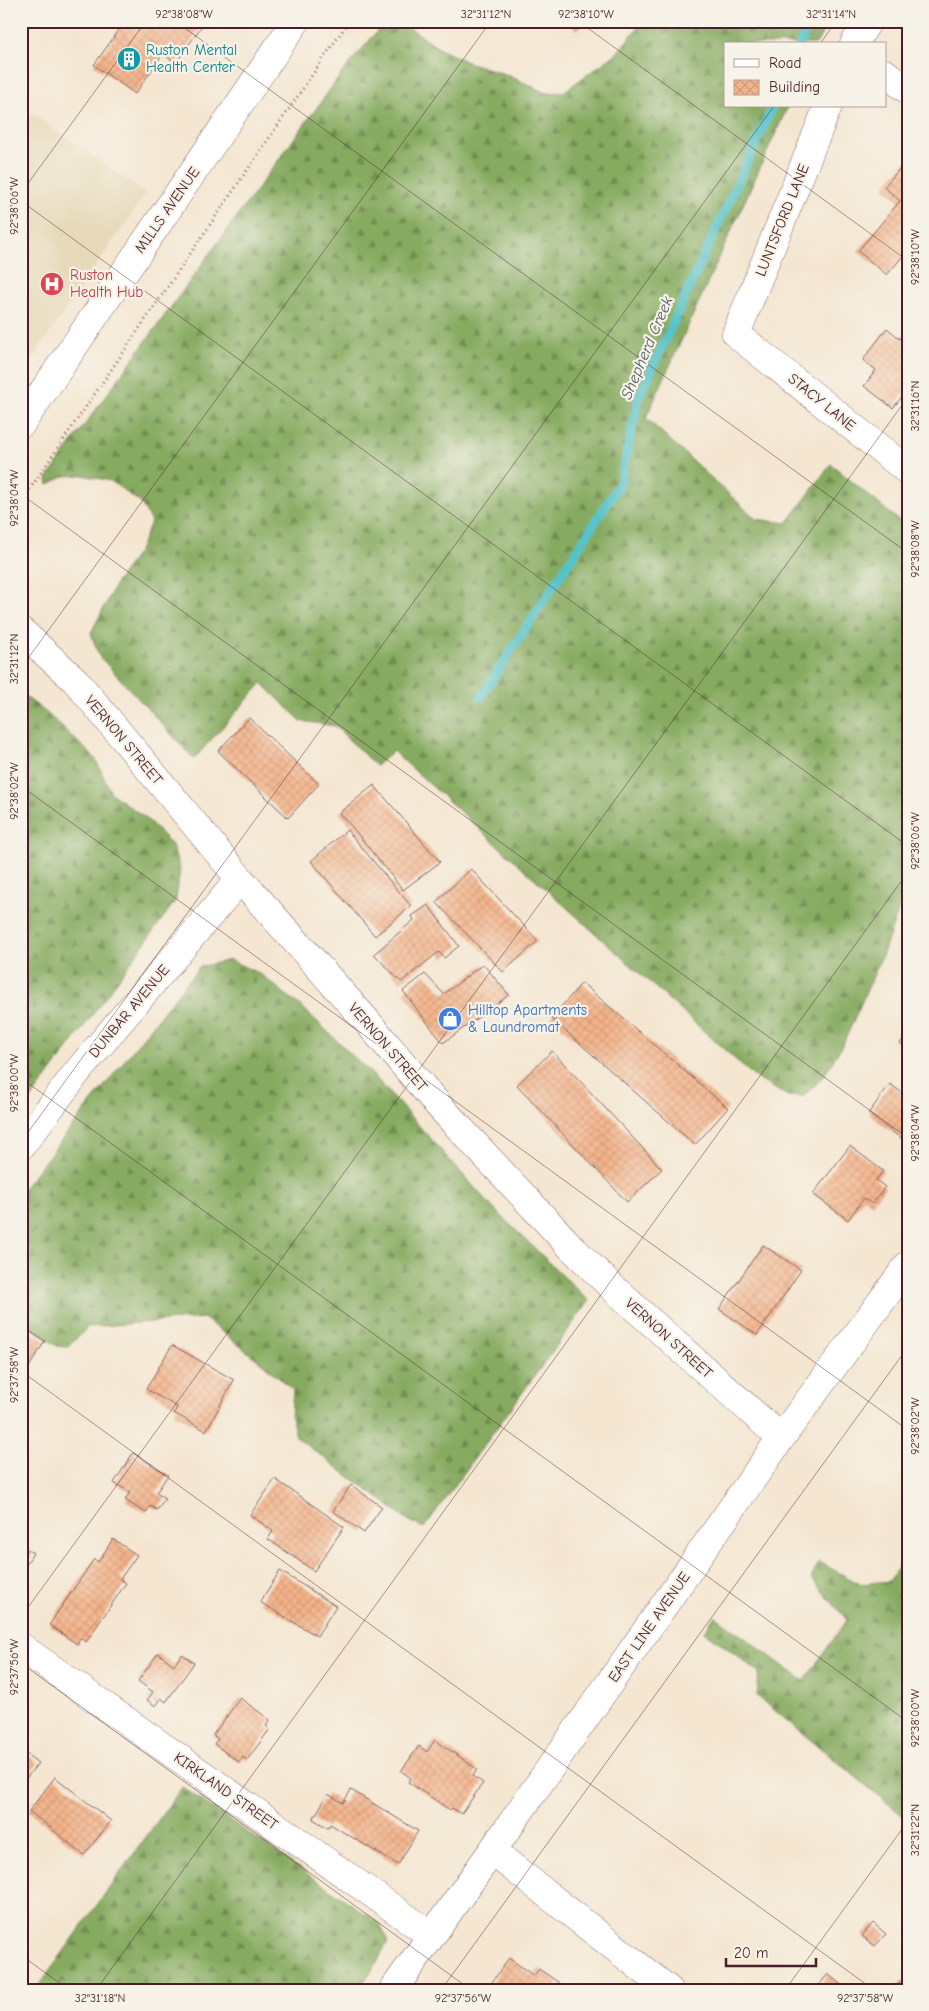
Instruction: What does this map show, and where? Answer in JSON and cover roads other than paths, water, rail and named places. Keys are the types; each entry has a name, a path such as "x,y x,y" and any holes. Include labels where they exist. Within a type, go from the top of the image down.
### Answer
{"street":[{"path":"855,42 868,21"},
{"name":"MILLS AVENUE","path":"21,424 292,26"},
{"path":"886,74 908,90"},
{"name":"LUNTSFORD LANE","path":"736,334 827,108"},
{"name":"STACY LANE","path":"736,334 908,471"},
{"name":"VERNON STREET","path":"21,631 76,681 240,879 364,1018 440,1107 571,1247 614,1289 781,1438"},
{"name":"DUNBAR AVENUE","path":"21,1146 78,1071 240,879"},
{"name":"EAST LINE AVENUE","path":"393,1990 781,1438 908,1265"},
{"name":"KIRKLAND STREET","path":"21,1647 431,1935"},
{"path":"492,1851 669,1990"}],"waterway":[{"name":"Shepherd Creek","path":"801,42 810,21"},
{"name":"Shepherd Creek","path":"481,697 620,484 639,397 772,108"}],"place":[{"name":"Ruston Mental Health Center","path":"129,59"},
{"name":"Ruston Health Hub","path":"52,284"},
{"name":"Hilltop Apartments & Laundromat","path":"450,1019"}]}
